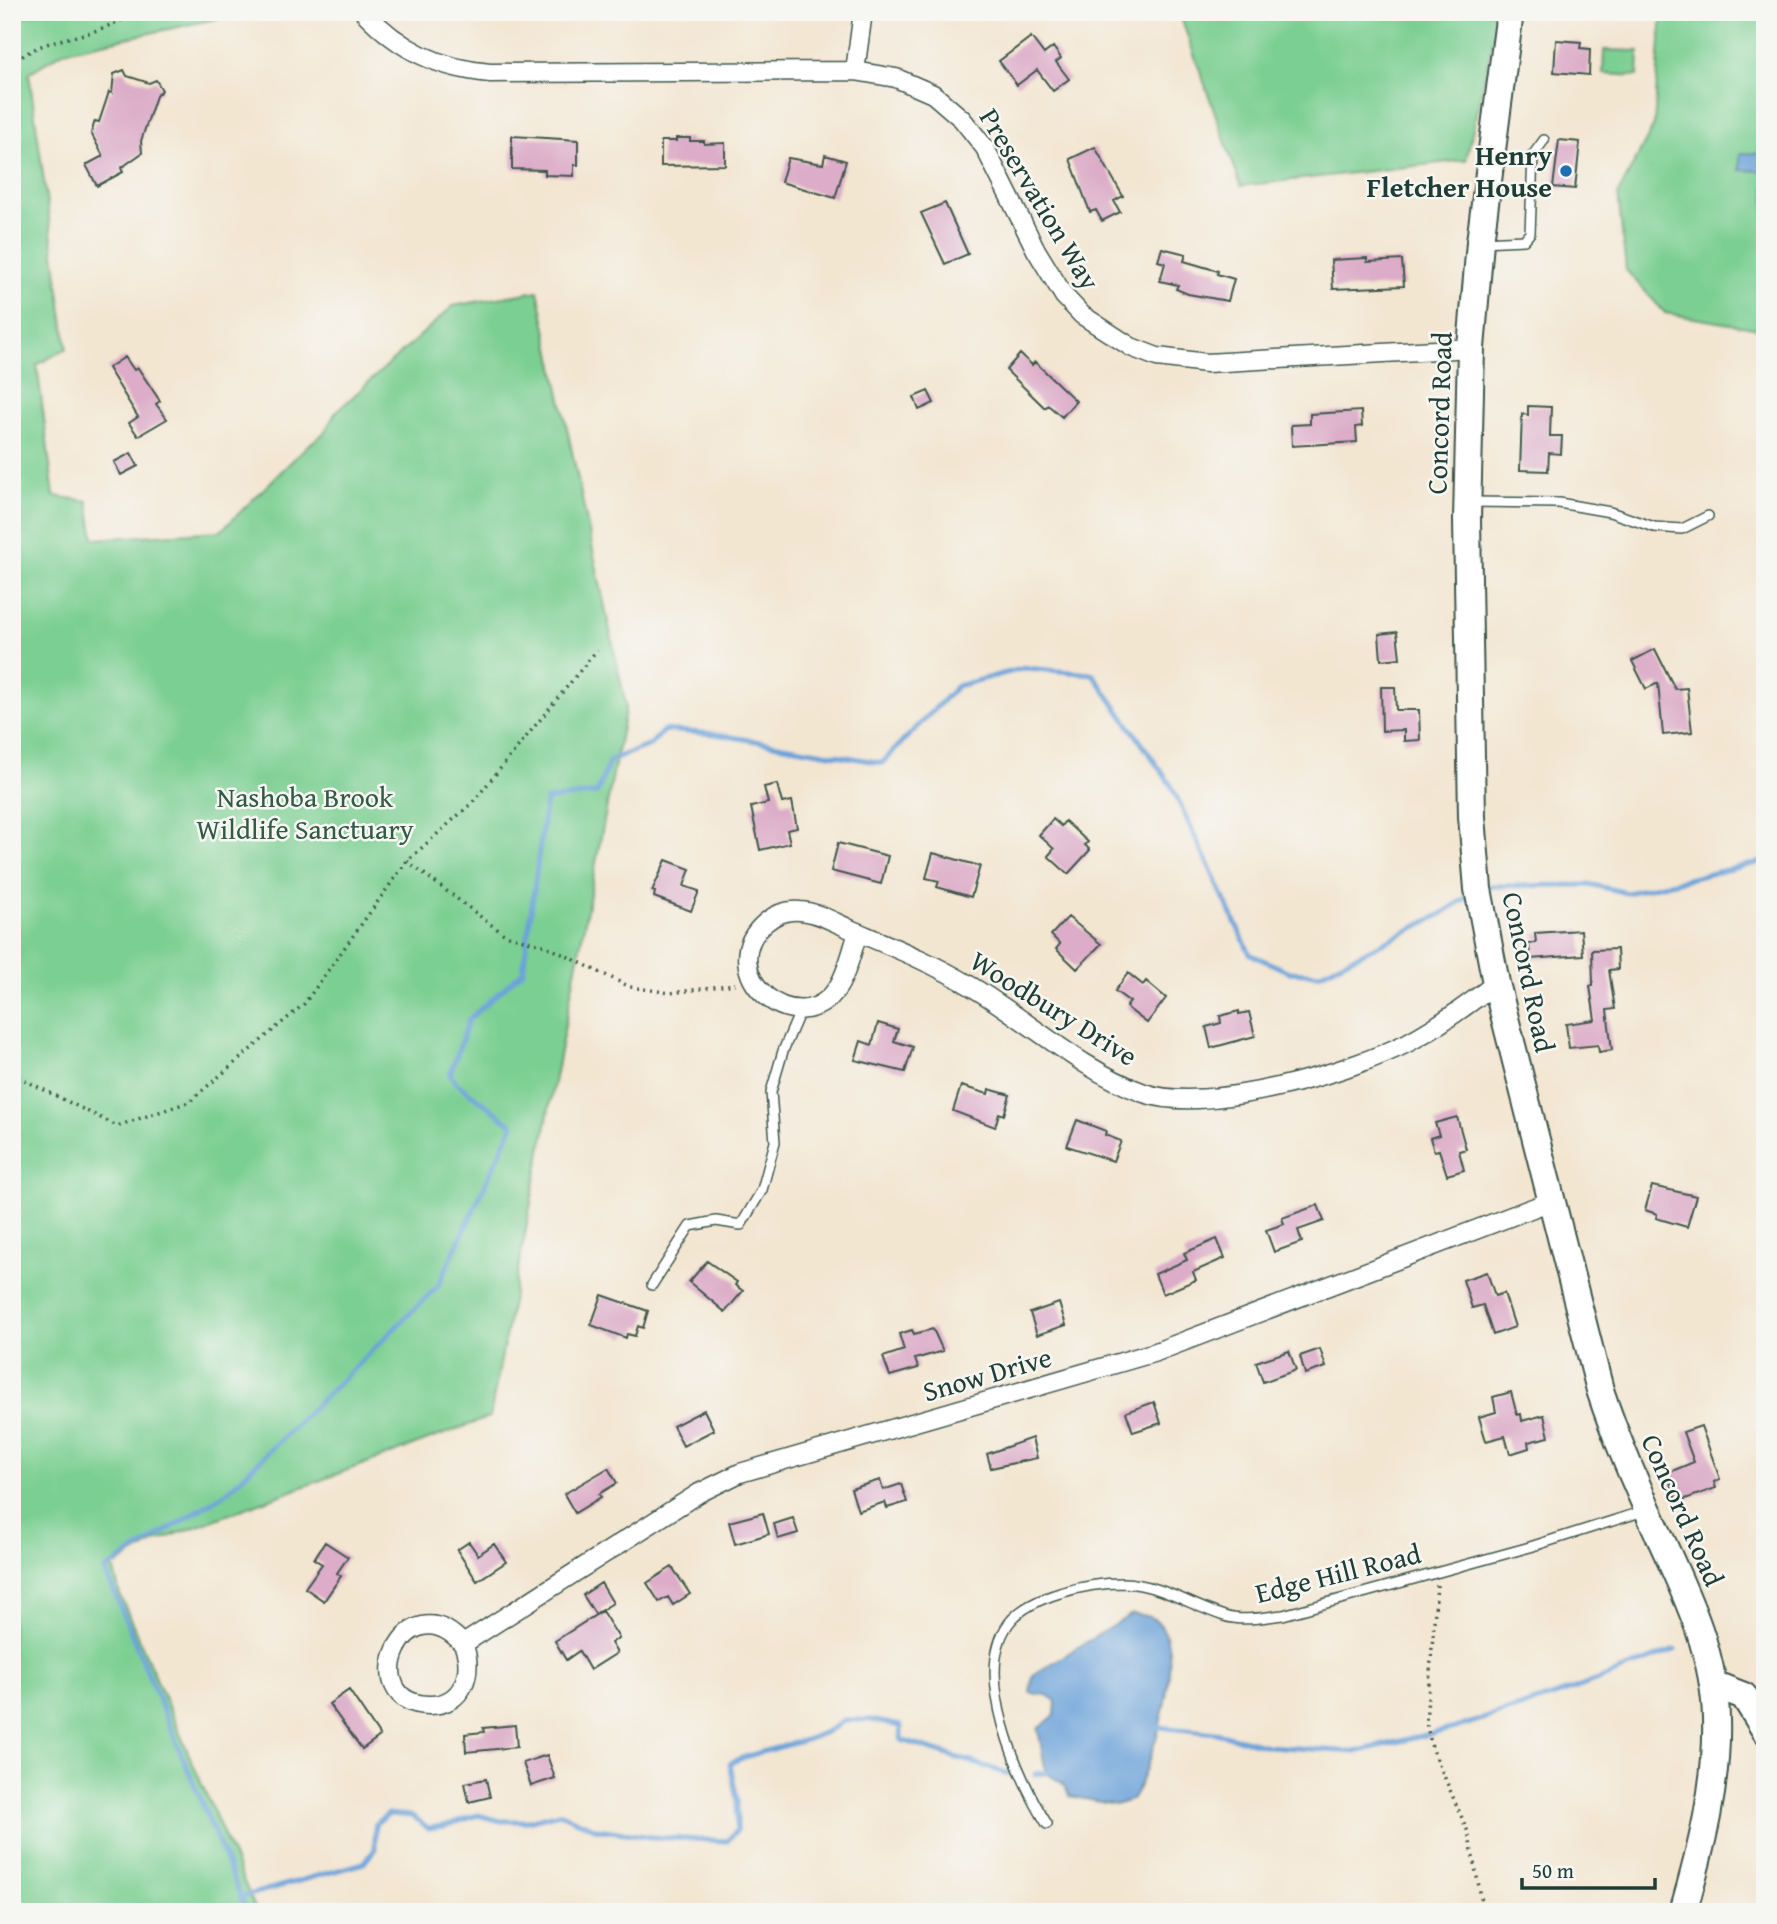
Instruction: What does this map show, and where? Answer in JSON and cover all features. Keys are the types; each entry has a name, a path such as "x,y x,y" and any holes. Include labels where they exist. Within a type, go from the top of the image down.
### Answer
{"main road":[{"name":"Concord Road","path":"1510,12 1480,242 1471,348 1468,502 1472,817 1478,889 1496,983 1600,1390 1623,1454 1689,1601 1704,1644 1713,1684 1716,1718 1715,1767 1683,1912"},
{"path":"1713,1684 1744,1696 1765,1730"}],"street":[{"name":"Preservation Way","path":"364,12 384,33 407,50 433,62 461,70 490,73 855,71 915,85 941,100 962,119 985,148 1036,250 1064,296 1082,315 1130,347 1157,357 1207,363 1471,348"},
{"path":"855,71 863,12"},
{"name":"Woodbury Drive","path":"753,981 748,968 752,939 771,918 800,911 858,933 966,983 1113,1081 1147,1094 1176,1099 1228,1096 1370,1060 1451,1018 1496,983"},
{"path":"753,981 772,1002 801,1009 827,999 837,988 858,933"},
{"name":"Snow Drive","path":"463,1644 699,1493 740,1473 1156,1352 1551,1201"},
{"path":"430,1626 454,1634 463,1644 469,1669 466,1682 449,1701 422,1705 400,1692 390,1668 397,1643 406,1634 430,1626"}],"lane":[{"path":"1480,242 1524,240 1530,233 1532,155 1544,140"},
{"path":"1468,502 1559,503 1610,512 1654,527 1682,529 1708,516"},
{"path":"652,1285 690,1226 716,1221 741,1225 762,1191 775,1142 771,1092 783,1051 801,1009"},
{"name":"Edge Hill Road","path":"1047,1824 1017,1770 999,1702 995,1674 998,1648 1010,1622 1028,1608 1061,1591 1122,1583 1150,1587 1226,1616 1250,1619 1332,1604 1647,1510"}],"path":[{"path":"12,66 22,54 40,45 91,32 141,12"},
{"path":"12,1074 117,1126 189,1102 304,1004 407,861 473,802 597,650"},
{"path":"407,861 505,935 546,946 630,987 671,993 753,981"},
{"path":"1439,1572 1430,1644 1426,1724 1432,1748 1468,1832 1484,1912"}],"green space":[{"name":"Nashoba Brook Wildlife Sanctuary","path":"12,12 20,12 21,17 43,12 249,12 65,51 29,73 67,348 37,365 54,496 88,501 94,539 221,531 307,446 324,433 336,412 453,306 538,291 626,706 490,1417 155,1542 113,1567 120,1595 257,1912 12,1912"},
{"path":"1179,12 1499,12 1466,160 1241,186"},
{"path":"1662,12 1765,12 1765,326 1759,329 1665,313 1626,270 1618,194 1654,125"},
{"path":"1604,50 1639,51 1638,76 1603,74"}],"water":[{"path":"1740,153 1765,154 1765,171 1740,170"},
{"path":"1132,1614 1149,1617 1158,1622 1166,1638 1169,1659 1163,1710 1148,1762 1132,1800 1115,1805 1070,1796 1062,1783 1046,1773 1038,1729 1055,1715 1056,1701 1047,1695 1030,1693 1033,1675"}],"building":[{"path":"1031,37 1044,54 1053,47 1061,58 1056,62 1069,79 1053,91 1037,70 1017,85 999,61"},
{"path":"1556,40 1581,42 1580,48 1590,49 1589,75 1554,72"},
{"path":"124,70 127,76 149,83 156,80 162,90 156,96 141,141 142,153 121,168 123,172 97,186 86,165 103,156 91,133 95,121 99,122 109,92 112,93 114,74"},
{"path":"512,136 578,140 578,165 574,165 574,176 545,175 545,170 512,169"},
{"path":"676,138 704,141 704,144 725,143 725,165 661,166 661,141 676,141"},
{"name":"Henry Fletcher House","path":"1559,140 1580,142 1575,189 1553,187"},
{"path":"1095,147 1123,196 1114,201 1120,212 1102,221 1096,210 1090,212 1070,159"},
{"path":"825,155 846,161 835,198 781,182 788,158 823,164"},
{"path":"945,203 968,254 945,264 921,213"},
{"path":"1162,248 1186,254 1184,261 1218,271 1217,274 1234,279 1228,301 1188,294 1176,289 1178,285 1160,281 1165,263 1158,261"},
{"path":"1367,258 1367,262 1402,260 1404,286 1333,289 1331,260"},
{"path":"1020,354 1032,365 1035,362 1076,401 1062,417 1048,405 1045,408 1006,370"},
{"path":"125,357 134,370 138,368 160,401 156,404 167,419 138,436 129,423 138,417 108,368"},
{"path":"928,391 934,403 919,410 914,397"},
{"path":"1528,406 1551,407 1550,436 1562,436 1561,454 1549,453 1548,471 1520,470 1522,414 1528,415"},
{"path":"1361,411 1362,426 1356,427 1357,442 1292,446 1291,425 1310,424 1310,414"},
{"path":"131,453 138,466 121,475 114,462"},
{"path":"1397,632 1400,658 1381,660 1379,634"},
{"path":"1655,649 1675,689 1687,688 1692,732 1663,735 1658,683 1646,689 1632,661"},
{"path":"1381,687 1395,687 1396,710 1419,710 1420,740 1404,741 1404,730 1382,731"},
{"path":"777,784 782,803 792,801 797,828 787,830 790,843 760,850 751,807 768,803 764,787"},
{"path":"1053,819 1061,826 1065,821 1088,842 1085,845 1090,850 1068,874 1048,856 1054,849 1039,835"},
{"path":"838,843 888,856 881,884 831,871"},
{"path":"933,853 980,866 971,897 937,887 939,881 926,878"},
{"path":"666,860 690,869 684,886 699,891 691,911 654,897 655,892 652,891"},
{"path":"1068,917 1101,944 1077,969 1056,949 1060,944 1051,935"},
{"path":"1581,930 1583,955 1530,959 1529,944 1536,943 1535,933"},
{"path":"1617,949 1618,969 1609,970 1615,1009 1607,1010 1612,1050 1599,1052 1598,1045 1569,1048 1566,1024 1595,1020 1590,986 1593,985 1592,950"},
{"path":"1128,973 1143,985 1146,981 1166,998 1147,1023 1126,1007 1130,1002 1115,991"},
{"path":"1239,1011 1239,1014 1249,1012 1255,1036 1211,1048 1206,1027 1221,1023 1220,1016"},
{"path":"878,1023 898,1029 894,1041 913,1047 905,1072 855,1060 861,1041 872,1045"},
{"path":"961,1086 988,1094 989,1089 1010,1095 1004,1115 999,1113 995,1127 953,1111"},
{"path":"1457,1117 1466,1149 1459,1151 1464,1170 1447,1175 1439,1150 1434,1151 1430,1138 1439,1135 1435,1123"},
{"path":"1077,1120 1106,1131 1105,1135 1121,1141 1113,1161 1067,1146"},
{"path":"1652,1186 1696,1196 1687,1227 1656,1218 1657,1214 1645,1210"},
{"path":"1318,1205 1324,1221 1298,1230 1302,1242 1274,1252 1266,1230 1284,1224 1282,1218"},
{"path":"1217,1239 1225,1258 1193,1272 1196,1280 1163,1294 1155,1274 1187,1260 1184,1253"},
{"path":"707,1261 737,1282 735,1285 743,1291 725,1312 689,1282"},
{"path":"1487,1272 1495,1296 1504,1293 1515,1327 1493,1335 1483,1305 1472,1308 1463,1280"},
{"path":"602,1295 648,1311 643,1328 638,1326 635,1336 627,1334 626,1338 591,1325"},
{"path":"1059,1303 1066,1325 1037,1335 1030,1313"},
{"path":"933,1329 943,1351 915,1359 918,1368 890,1376 883,1357 904,1350 899,1334 912,1330 914,1334"},
{"path":"1320,1349 1326,1367 1305,1374 1300,1356"},
{"path":"1289,1351 1296,1370 1263,1382 1256,1362"},
{"path":"1511,1392 1517,1415 1521,1414 1522,1421 1544,1415 1549,1437 1528,1442 1529,1448 1510,1454 1505,1436 1486,1441 1479,1417 1496,1412 1493,1397"},
{"path":"1154,1402 1161,1423 1133,1432 1126,1412"},
{"path":"704,1410 714,1430 683,1446 673,1426"},
{"path":"1701,1426 1720,1479 1714,1482 1716,1488 1677,1502 1667,1473 1694,1462 1683,1432"},
{"path":"1032,1438 1037,1458 991,1468 987,1454"},
{"path":"608,1468 617,1483 575,1513 564,1494"},
{"path":"880,1480 883,1490 901,1484 907,1502 887,1508 885,1502 858,1511 851,1489"},
{"path":"763,1513 769,1534 735,1544 729,1522"},
{"path":"793,1518 798,1533 778,1539 774,1524"},
{"path":"325,1542 348,1557 337,1573 341,1576 324,1601 305,1588 322,1564 314,1559"},
{"path":"469,1542 478,1555 494,1544 506,1562 477,1581 457,1550"},
{"path":"672,1567 690,1594 673,1605 668,1597 659,1602 647,1583"},
{"path":"601,1583 613,1603 595,1614 583,1595"},
{"path":"602,1611 619,1638 611,1643 617,1653 590,1670 579,1651 566,1660 555,1641"},
{"path":"349,1690 380,1736 362,1749 329,1704"},
{"path":"515,1725 517,1747 466,1752 465,1734 484,1732 483,1728"},
{"path":"547,1755 555,1778 531,1786 523,1763"},
{"path":"486,1779 490,1797 469,1802 465,1783"}],"waterway":[{"path":"247,1912 105,1570 226,1493 438,1286 513,1125 455,1082 450,1074 469,1019 523,971 546,800 597,793 610,760 650,745 664,730 715,734 882,763 957,686 1025,668 1093,674 1171,785 1250,954 1289,972 1319,974 1440,915 1467,897"},
{"path":"1490,886 1593,885 1627,893 1765,861"},
{"path":"1159,1727 1216,1733 1268,1746 1355,1752 1455,1728 1569,1691 1675,1650"},
{"path":"241,1897 364,1863 375,1849 375,1824 388,1814 412,1816 428,1828 478,1815 501,1821 528,1821 559,1813 597,1829 652,1837 727,1841 737,1830 737,1800 730,1763 819,1735 844,1720 871,1720 901,1726 901,1740 1009,1774"},
{"path":"1035,1774 1046,1773"}],"place":[{"name":"Henry Fletcher House","path":"1566,171"}]}
